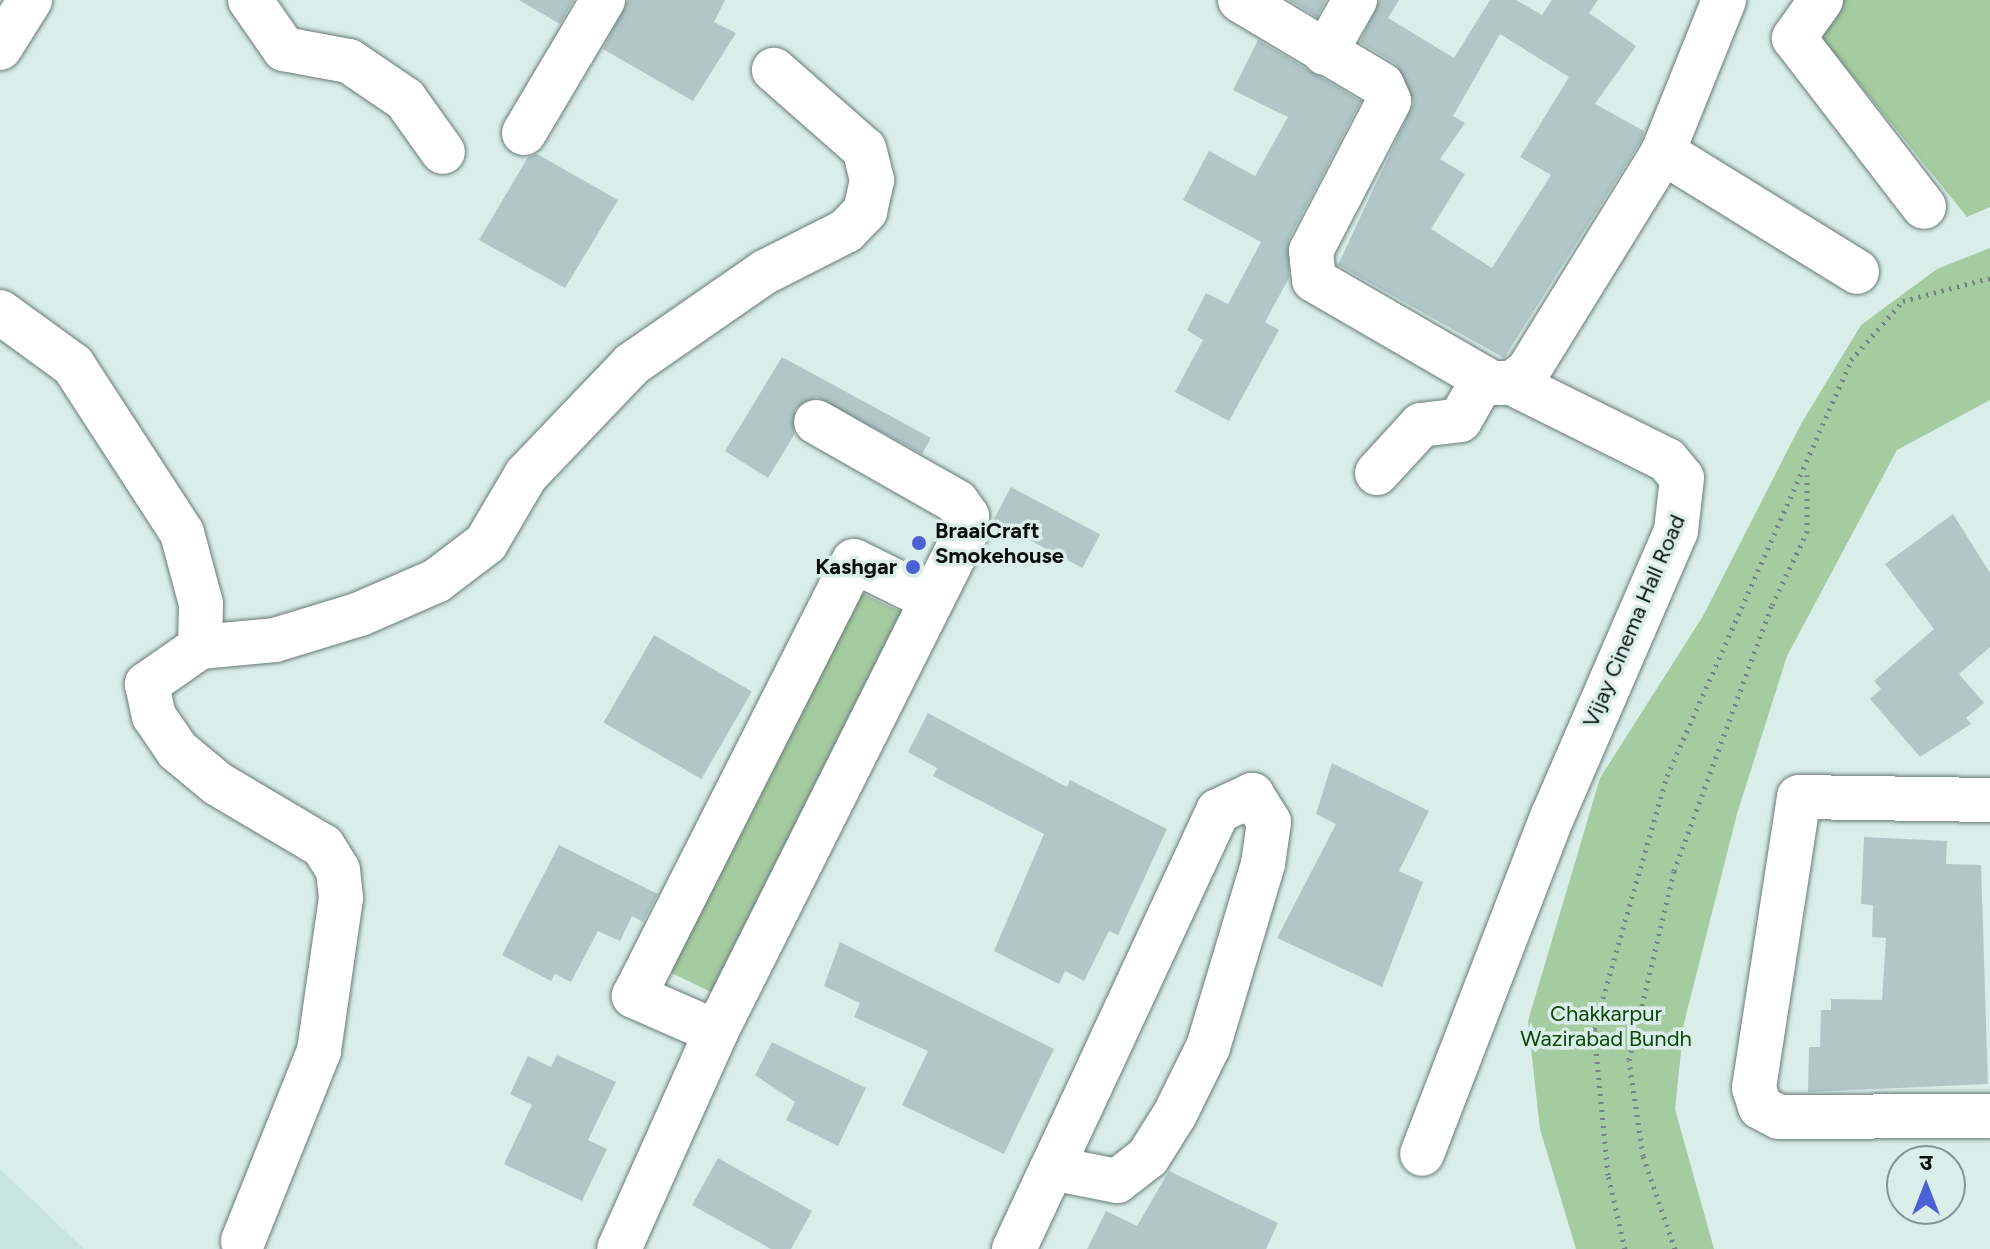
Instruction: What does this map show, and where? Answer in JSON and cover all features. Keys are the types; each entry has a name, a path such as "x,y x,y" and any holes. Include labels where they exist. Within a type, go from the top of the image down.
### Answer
{"street":[{"path":"0,48 30,0"},
{"path":"250,0 284,49 349,61 405,99 443,152"},
{"path":"524,133 603,0"},
{"name":"Vijay Cinema Hall Road","path":"1240,0 1382,85 1389,101 1311,251 1314,280 1498,381 1667,460 1682,478 1684,498 1422,1154"},
{"path":"1325,53 1355,0"},
{"path":"1377,473 1421,425 1460,420 1498,381 1528,371 1663,152 1724,0"},
{"path":"1821,0 1794,38 1924,207"},
{"path":"243,1241 319,1051 341,898 338,870 323,846 218,784 177,750 154,716 147,684 200,647 275,640 436,581 486,543 526,475 610,383 765,272 846,231 869,195 864,149 774,70"},
{"path":"1663,152 1857,272"},
{"path":"0,312 73,365 146,472 195,567 200,647"},
{"path":"619,1249 716,1032 965,534 962,509 816,422"},
{"path":"716,1032 634,996 854,561 931,599"},
{"path":"1014,1249 1218,811 1252,795 1263,802 1269,822 1263,864 1208,1047 1175,1114 1148,1157 1117,1181 1052,1168"},
{"path":"1990,800 1799,797 1754,1088 1760,1107 1779,1117 1990,1116"}],"path":[{"path":"1625,1249 1608,1175 1594,1029 1667,776 1807,470 1851,360 1873,329 1903,301 1990,278"},
{"path":"1675,1249 1643,1156 1629,1060 1674,871 1772,605 1807,532 1807,470"}],"shaded area":[{"path":"0,1169 84,1249 0,1249"}],"green space":[{"path":"1841,0 1990,0 1990,207 1967,217 1818,33"},
{"name":"Chakkarpur Wazirabad Bundh","path":"1990,248 1990,400 1897,450 1787,656 1737,814 1684,1023 1675,1109 1714,1249 1576,1249 1540,1129 1528,1021 1600,778 1703,616 1801,424 1861,325 1937,269"},
{"path":"856,590 905,614 719,996 670,972"}],"building":[{"path":"519,0 574,0 560,24"},
{"path":"628,0 725,0 714,22 736,33 693,101 603,49"},
{"path":"1289,0 1326,0 1317,17"},
{"path":"1380,0 1399,0 1388,18 1454,58 1490,0 1516,0 1542,15 1552,0 1598,0 1589,13 1636,46 1595,104 1644,131 1641,141 1504,358 1338,265 1414,102 1396,64 1360,42","holes":["1500,34 1569,77 1520,157 1551,175 1492,268 1431,229 1465,174 1440,159 1465,123 1453,116"]},
{"path":"1258,40 1361,101 1289,239 1289,278 1265,322 1279,330 1229,421 1175,392 1203,340 1187,330 1206,293 1228,304 1261,242 1183,200 1209,151 1255,176 1288,117 1233,90"},
{"path":"537,154 618,200 565,288 479,240 528,157"},
{"path":"782,357 931,438 922,454 817,397 795,409 794,435 768,478 725,451"},
{"path":"1011,487 1100,534 1082,568 993,521"},
{"path":"1953,514 1990,573 1990,647 1959,674 1984,703 1966,718 1971,724 1920,757 1870,699 1881,689 1874,681 1934,629 1885,564"},
{"path":"654,635 752,692 701,779 604,722"},
{"path":"928,713 1067,787 1070,780 1167,829 1118,935 1109,931 1084,981 1065,971 1059,984 994,951 1044,834 933,776 937,768 908,752"},
{"path":"1332,763 1429,811 1399,871 1423,882 1382,987 1277,938 1336,824 1316,814"},
{"path":"1864,837 1947,841 1946,864 1981,865 1988,1084 1808,1092 1809,1047 1820,1047 1821,1010 1831,1010 1831,999 1882,1000 1886,938 1872,937 1873,905 1861,904"},
{"path":"559,845 658,894 643,922 632,916 620,941 598,931 571,982 555,974 551,981 502,955"},
{"path":"840,942 1054,1049 1004,1154 902,1105 928,1051 854,1017 860,1003 824,986"},
{"path":"772,1042 866,1088 838,1146 786,1120 795,1102 755,1075"},
{"path":"557,1055 616,1082 588,1140 607,1149 582,1201 504,1164 532,1105 510,1094 528,1056 551,1067"},
{"path":"718,1158 812,1211 791,1249 771,1249 692,1205"},
{"path":"1169,1171 1278,1223 1266,1249 1087,1249 1106,1211 1137,1226"}],"place":[{"name":"BraaiCraft Smokehouse","path":"919,543"},
{"name":"Kashgar","path":"913,567"}]}
